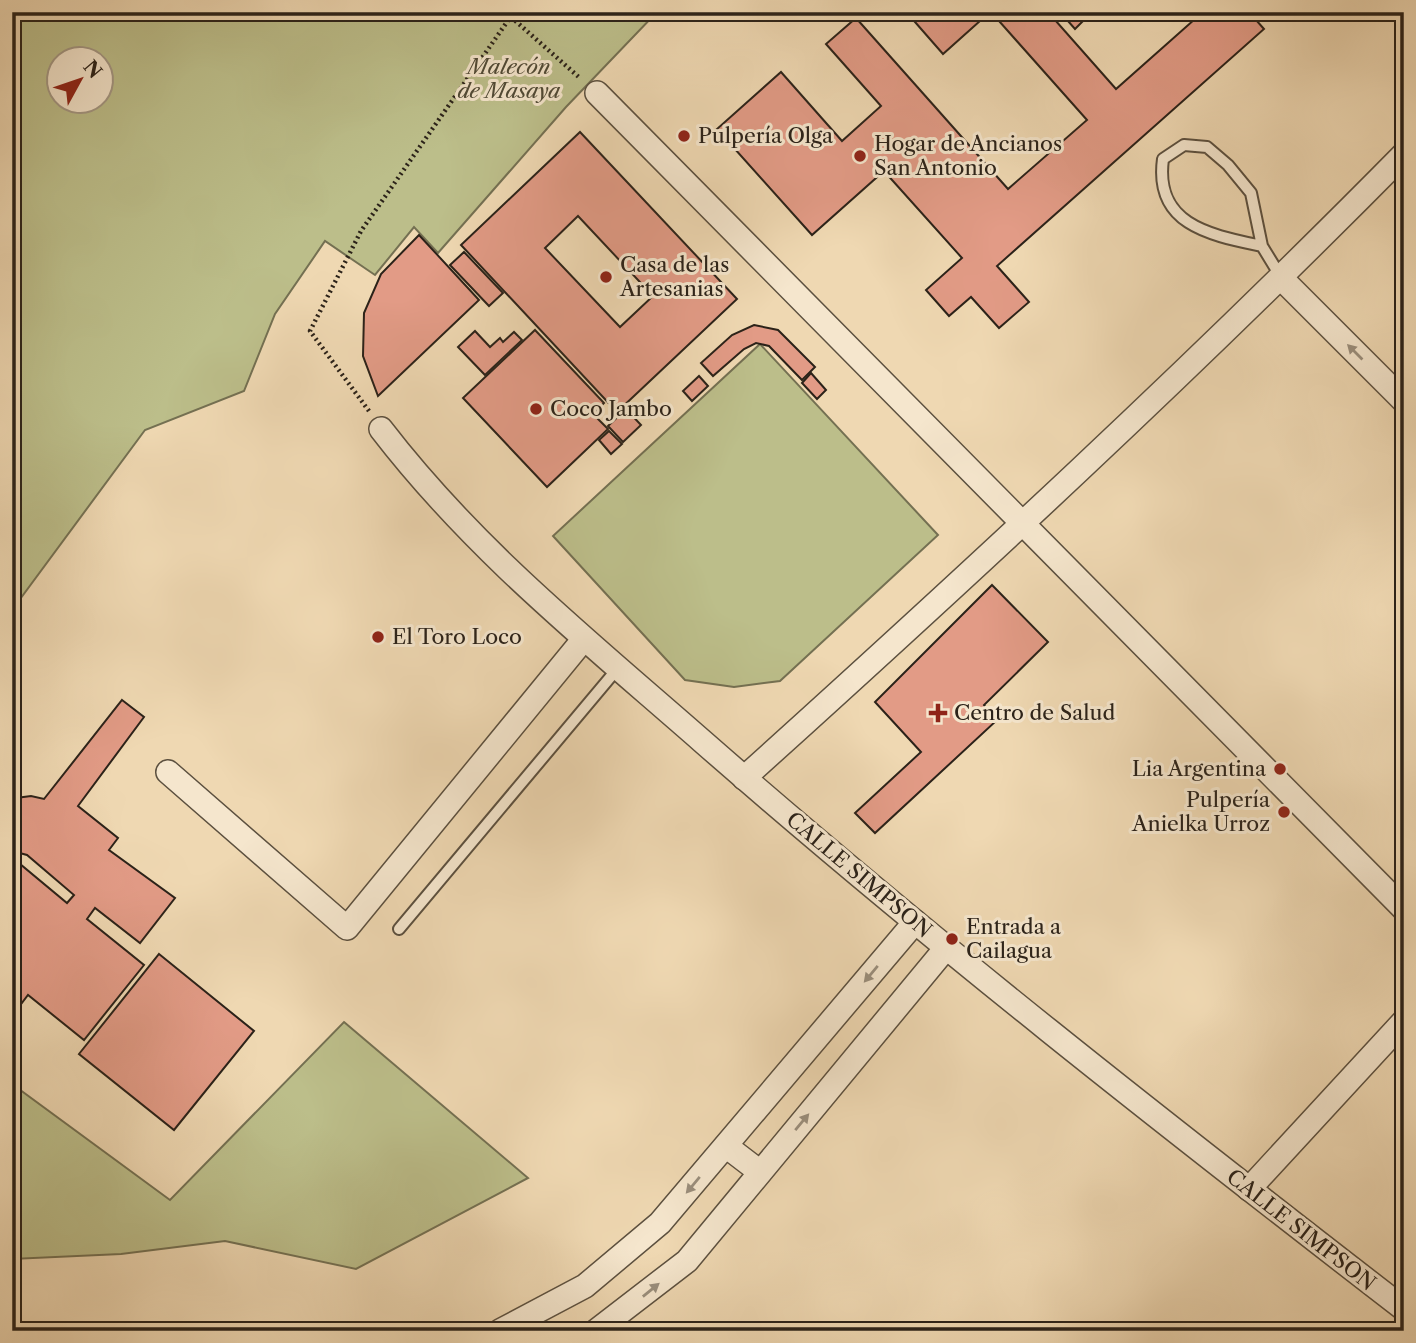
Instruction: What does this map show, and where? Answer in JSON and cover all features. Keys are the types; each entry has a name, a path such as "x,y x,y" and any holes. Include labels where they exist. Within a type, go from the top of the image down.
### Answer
{"street":[{"path":"597,93 1404,909"},
{"path":"744,778 1023,524 1281,278 1404,154"},
{"path":"1281,278 1404,401"},
{"name":"CALLE SIMPSON","path":"381,429 421,480 468,532 583,640 946,948 1404,1309"},
{"path":"168,772 347,928 583,640"},
{"path":"500,1331 585,1286 614,1265 660,1223 915,922"},
{"path":"596,1331 687,1261 946,948"},
{"path":"1249,1189 1404,1021"},
{"path":"726,1146 760,1172"}],"lane":[{"path":"1262,246 1223,238 1194,226 1171,208 1160,181 1163,159 1184,145 1207,148 1227,165 1251,193 1262,246 1281,278"},
{"path":"399,929 618,668"}],"path":[{"path":"381,429 310,331 361,231 512,15 597,93"}],"green space":[{"name":"Malecón de Masaya","path":"12,12 657,12 566,107 438,253 414,227 375,275 325,241 275,314 244,391 145,430 12,610"},
{"path":"760,344 938,535 780,681 734,687 685,680 553,536"},
{"path":"344,1022 528,1178 356,1269 225,1241 121,1254 12,1259 12,1084 170,1200"}],"building":[{"path":"990,12 943,54 908,14"},
{"name":"Hogar de Ancianos San Antonio","path":"991,12 1048,12 1116,89 1195,19 1188,12 1249,12 1264,29 997,266 1029,302 999,328 971,297 949,316 926,290 962,258 884,171 812,235 717,129 781,72 842,141 881,106 826,44 856,18 1008,189 1087,120"},
{"path":"1060,12 1092,12 1075,29"},
{"path":"580,132 737,299 617,412 461,245","holes":["578,216 653,296 620,327 545,248"]},
{"path":"419,235 479,300 378,396 363,356 364,313 381,274"},
{"path":"464,252 503,293 489,306 450,265"},
{"path":"754,325 778,330 815,367 802,380 769,346 756,343 744,349 713,376 701,363 732,335"},
{"name":"Coco Jambo","path":"535,330 604,403 593,414 608,429 547,487 463,398"},
{"path":"475,331 490,347 500,338 503,342 514,332 522,340 485,375 458,347"},
{"path":"811,373 826,390 817,399 802,383"},
{"path":"699,376 708,386 692,401 683,391"},
{"path":"626,409 641,425 623,442 608,426"},
{"path":"609,431 622,444 611,454 599,440"},
{"name":"Centro de Salud","path":"992,585 1048,642 984,705 996,721 875,833 855,813 921,752 875,702"},
{"path":"122,700 144,717 78,806 118,838 109,850 175,898 140,943 95,908 87,919 144,965 84,1040 28,995 12,1016 12,874 20,864 67,903 74,895 27,855 12,851 12,802 16,798 31,796 44,799"},
{"path":"159,954 254,1031 174,1130 79,1054"}],"place":[{"name":"Pulpería Olga","path":"684,136"},
{"name":"Hogar de Ancianos San Antonio","path":"860,156"},
{"name":"Casa de las Artesanias","path":"606,277"},
{"name":"Coco Jambo","path":"536,409"},
{"name":"El Toro Loco","path":"378,637"},
{"name":"Centro de Salud","path":"938,713"},
{"name":"Lia Argentina","path":"1280,769"},
{"name":"Pulpería Anielka Urroz","path":"1284,812"},
{"name":"Entrada a Cailagua","path":"952,939"}]}
